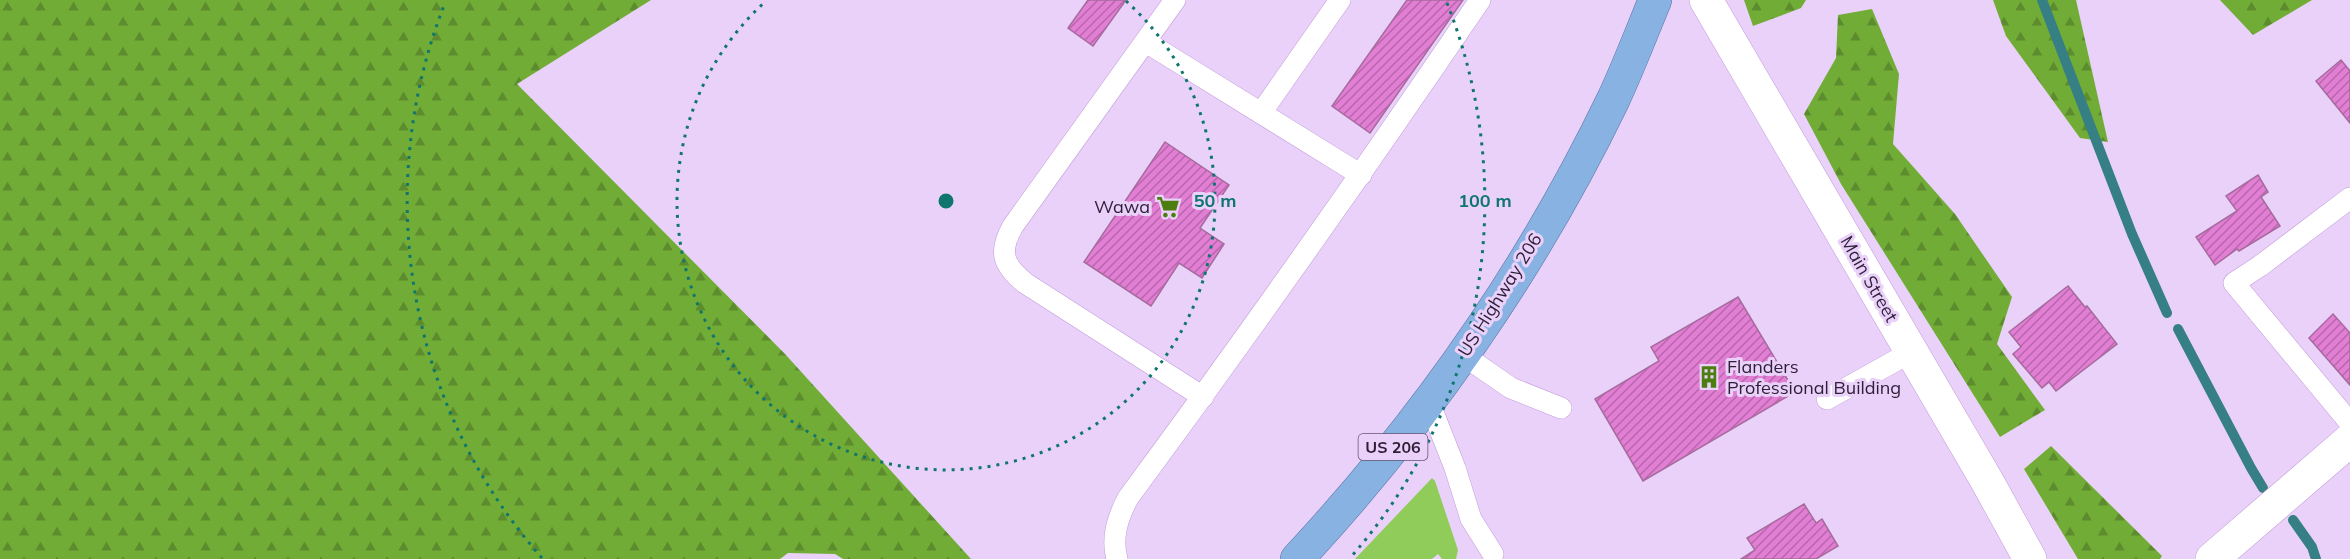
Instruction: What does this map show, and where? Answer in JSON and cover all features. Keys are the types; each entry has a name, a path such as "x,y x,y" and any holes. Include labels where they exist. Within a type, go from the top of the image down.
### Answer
{"highway":[{"name":"US Highway 206","path":"1297,559 1370,476 1429,402 1463,355 1524,260 1613,100 1655,0"}],"main road":[{"name":"Main Street","path":"1706,0 1993,490 2030,559"},
{"path":"2212,559 2350,440"}],"lane":[{"path":"1175,0 1013,226 1006,239 1004,252 1007,265 1025,283 1203,397"},
{"path":"1261,113 1340,0"},
{"path":"1117,559 1115,535 1119,515 1128,498 1203,397 1360,175 1480,0"},
{"path":"1146,42 1360,175"},
{"path":"2350,198 2234,283 2350,423"},
{"path":"1827,399 1911,352"},
{"path":"1463,355 1511,388 1561,408"},
{"path":"1429,402 1455,468 1471,519 1493,554"}],"green space":[{"path":"0,0 651,0 517,84 785,354 971,559 843,559 835,554 788,553 780,559 0,559"},
{"path":"1744,0 1806,0 1801,8 1753,26"},
{"path":"1993,0 2076,0 2108,142 2080,138 2006,36"},
{"path":"2220,0 2312,0 2253,35"},
{"path":"1872,9 1899,74 1893,144 1955,214 2012,297 1997,344 2045,410 2000,437 1841,184 1804,114 1836,58 1838,15"},
{"path":"2051,446 2162,556 2160,559 2078,559 2024,469"},
{"path":"1432,478 1435,481 1458,550 1456,559 1442,559 1438,554 1432,559 1355,559"}],"building":[{"path":"1088,0 1126,0 1093,46 1068,28"},
{"path":"1407,0 1463,0 1370,133 1332,106"},
{"path":"2341,60 2350,71 2350,123 2316,81"},
{"name":"Wawa","path":"1165,142 1229,185 1200,228 1224,244 1202,278 1179,263 1151,306 1084,262"},
{"path":"2258,175 2268,192 2261,197 2280,226 2239,251 2237,249 2215,265 2196,237 2237,211 2226,196"},
{"path":"2068,286 2117,344 2056,391 2049,382 2042,388 2013,354 2021,347 2009,332"},
{"name":"Flanders Professional Building","path":"1738,297 1795,392 1643,481 1595,399 1659,361 1651,347"},
{"path":"2333,314 2350,333 2350,385 2309,338"},
{"path":"1804,504 1816,523 1822,519 1838,546 1816,559 1741,559 1755,550 1747,538"}],"waterway":[{"path":"2042,0 2132,234 2167,313"},
{"path":"2178,329 2263,488"},
{"path":"2293,520 2312,547 2316,559"}],"place":[{"name":"Wawa","path":"1168,207"},
{"name":"Flanders Professional Building","path":"1709,377"}]}
